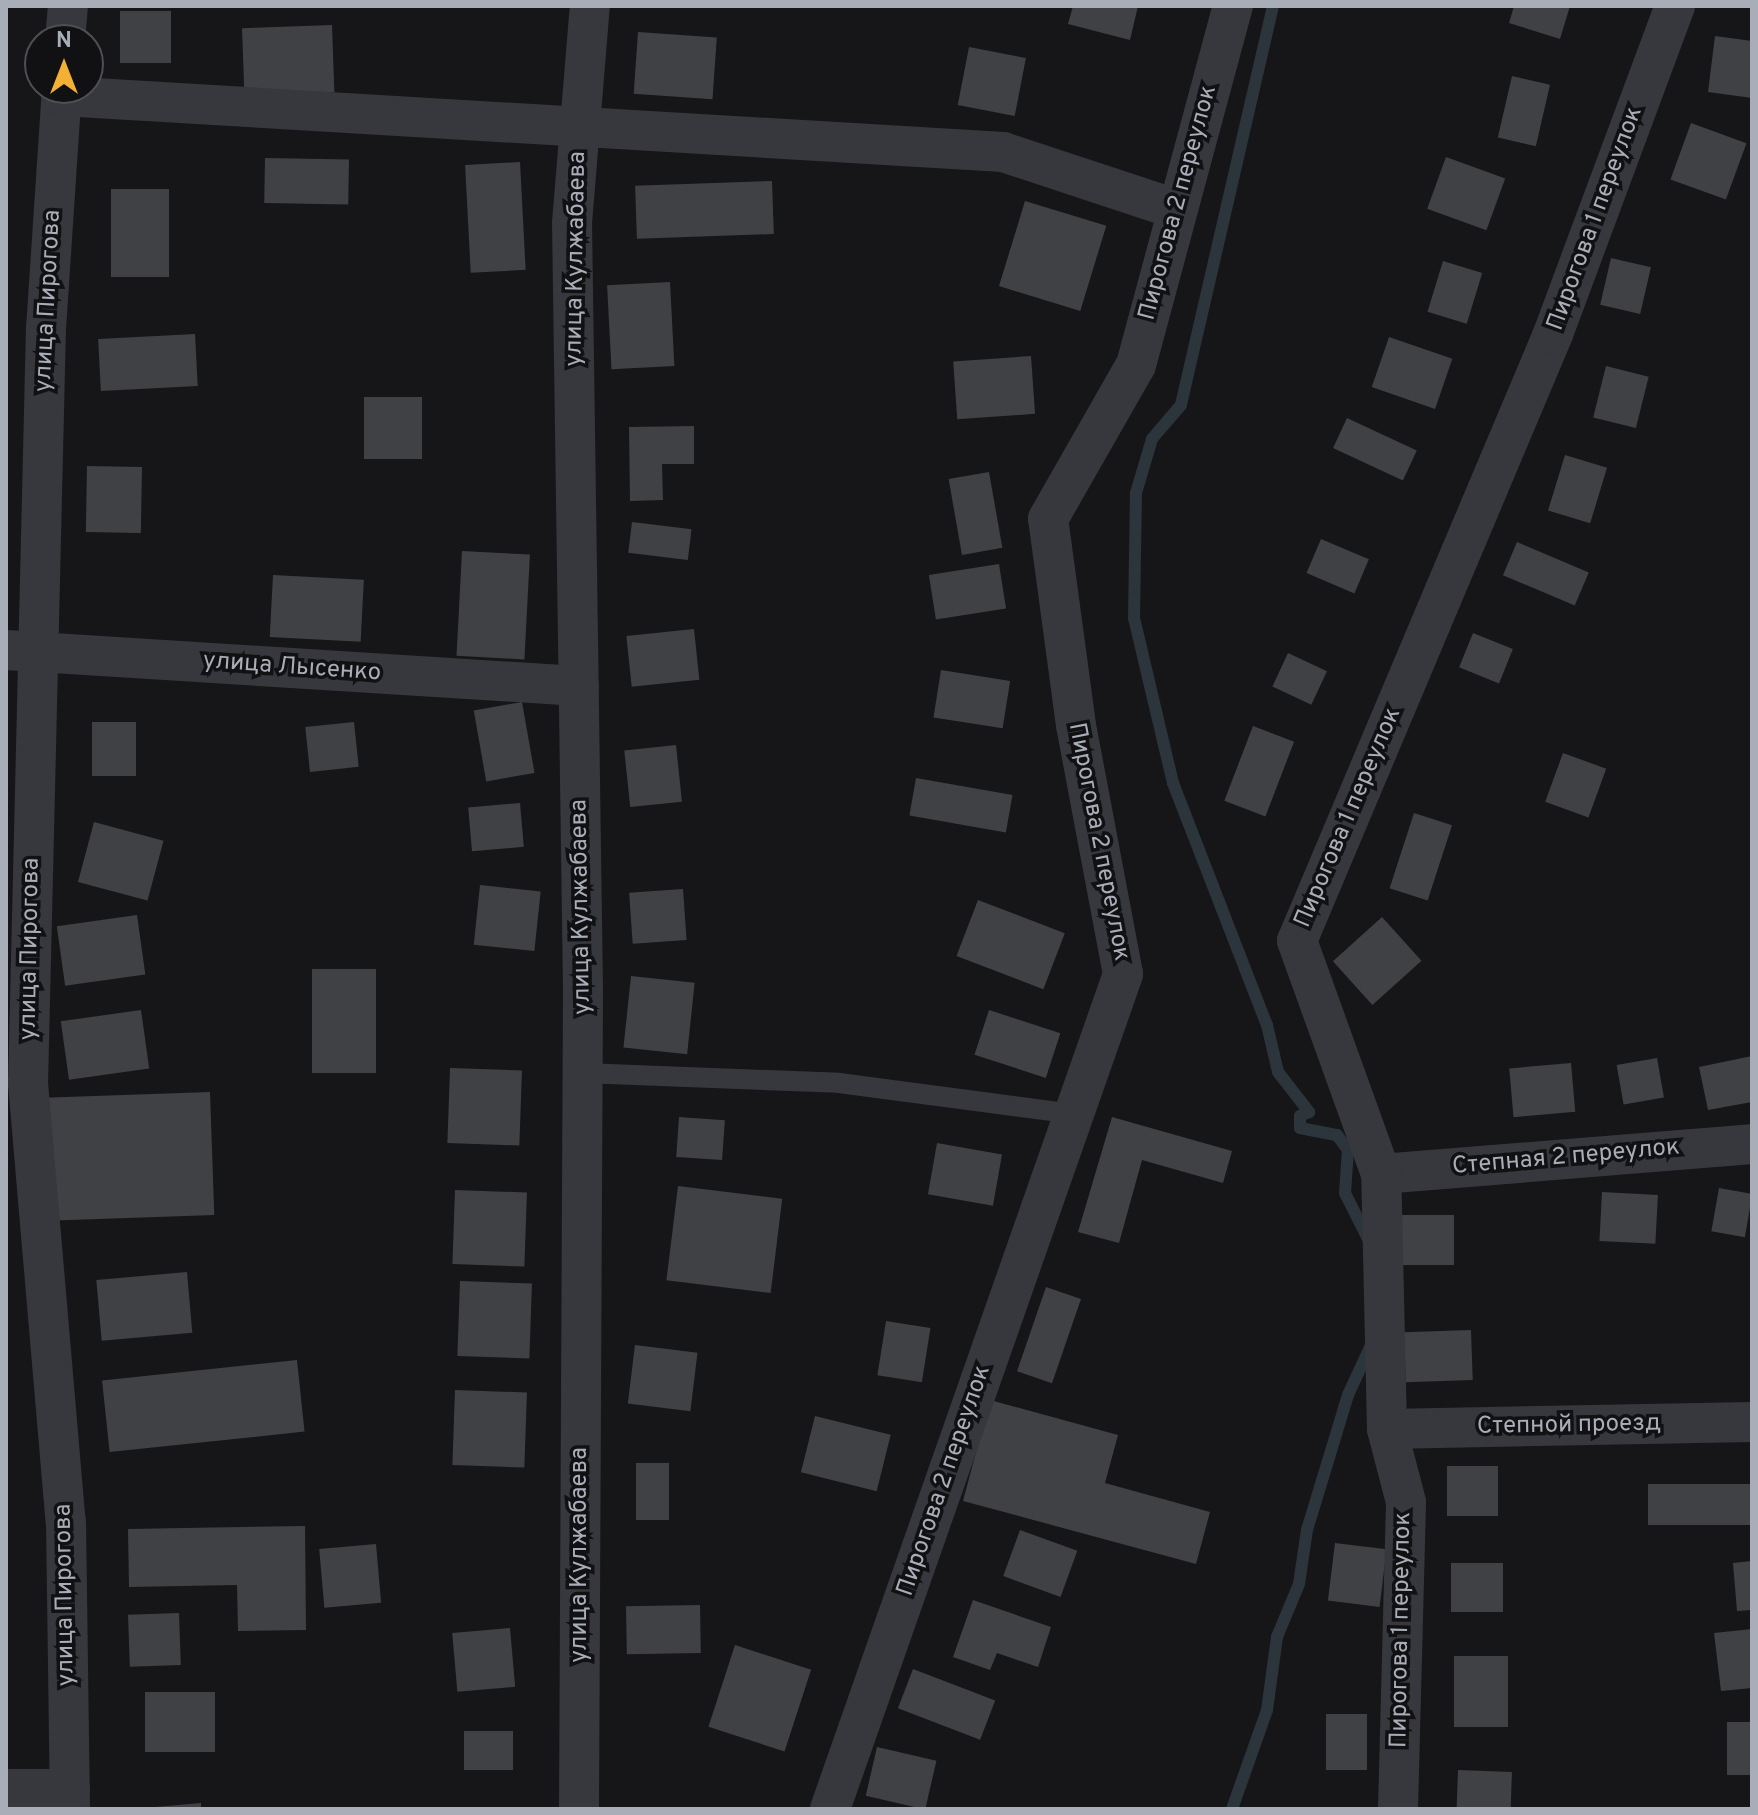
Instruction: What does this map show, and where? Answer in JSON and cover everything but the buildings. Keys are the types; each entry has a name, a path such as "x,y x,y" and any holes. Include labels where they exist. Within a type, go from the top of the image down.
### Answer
{"street":[{"name":"улица Кулжабаева","path":"579,1809 583,1073 572,223 590,6"},
{"name":"Пирогова 2 переулок","path":"830,1809 1123,974 1076,725 1048,519 1136,365 1175,209 1233,6"},
{"name":"Пирогова 1 переулок","path":"1398,1809 1406,1502 1387,1429 1381,1174 1297,941 1553,334 1675,6"},
{"path":"104,95 1003,152 1175,209"},
{"name":"улица Пирогова","path":"61,104 22,651 28,1083 66,1522 70,1799"},
{"name":"улица Лысенко","path":"22,651 579,686"},
{"name":"Степная 2 переулок","path":"1381,1174 1752,1144"},
{"name":"Степной проезд","path":"1387,1429 1752,1422"},
{"path":"6,1789 70,1799"}],"lane":[{"path":"583,1073 839,1083 1073,1114"}],"waterway":[{"path":"1273,6 1181,405 1152,439 1136,493 1134,618 1173,783 1267,1025 1278,1072 1309,1112 1300,1116 1300,1128 1337,1135 1348,1150 1345,1193 1368,1239"},
{"path":"1232,1809 1267,1710 1277,1637 1299,1584 1307,1530 1348,1395 1372,1343"}]}
